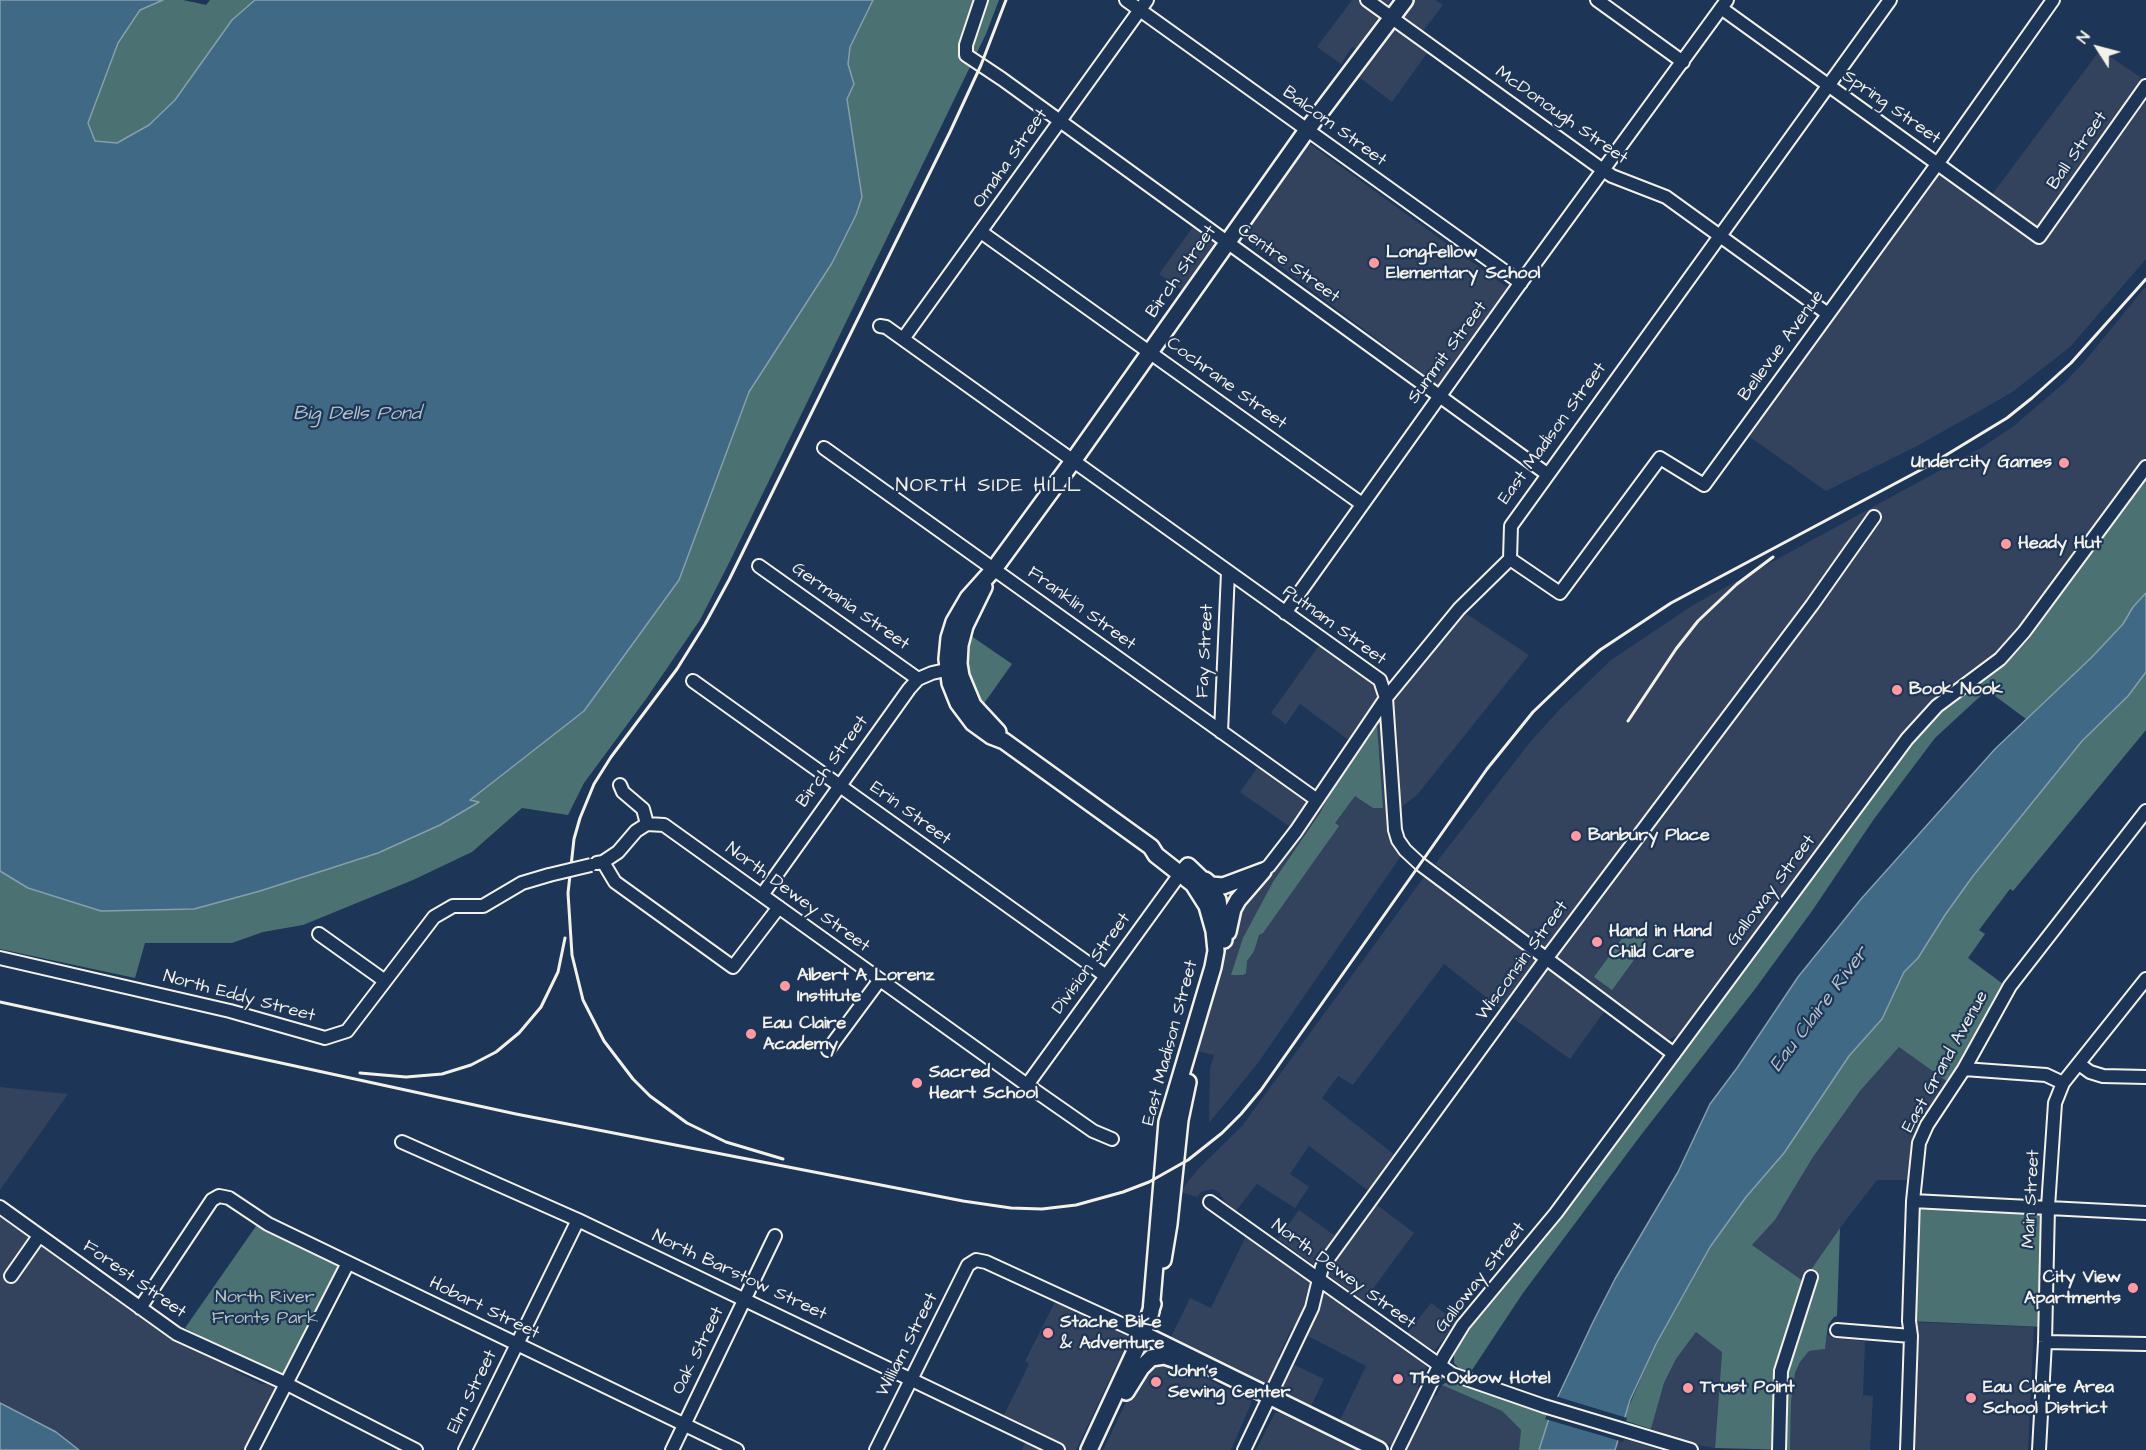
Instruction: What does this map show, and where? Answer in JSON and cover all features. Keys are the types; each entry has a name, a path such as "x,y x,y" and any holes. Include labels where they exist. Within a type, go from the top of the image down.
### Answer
{"main road":[{"name":"Birch Street","path":"954,669 965,626 994,569 1307,130 1405,0"},
{"path":"954,669 973,705 1000,733 1004,741 1152,847 1156,855 1211,885 1223,886 1263,871"},
{"path":"1183,869 1193,884 1213,903"},
{"path":"1224,950 1233,908 1263,871"},
{"path":"1200,877 1213,903"},
{"name":"East Madison Street","path":"1089,1450 1143,1335 1151,1312 1169,1224 1183,1100 1221,969 1224,950 1223,927 1213,903"},
{"name":"East Madison Street","path":"1151,1312 1167,1122 1213,967 1216,951 1213,903"},
{"path":"1143,1335 1379,1450"},
{"path":"1106,1415 1125,1394 1141,1368 1151,1358 1164,1356 1192,1365 1198,1362"}],"street":[{"name":"Centre Street","path":"981,0 966,45 966,55 1547,474"},
{"name":"Balcom Street","path":"1126,0 1143,5 1307,130 1521,283"},
{"name":"McDonough Street","path":"1367,0 1603,170 1612,176 1666,197 1828,314"},
{"path":"1597,0 1683,62"},
{"name":"East Madison Street","path":"1510,559 1511,526 1890,0"},
{"name":"Bellevue Avenue","path":"1510,559 1560,593 1660,458 1704,486 1938,164 2053,0"},
{"name":"Summit Street","path":"1286,613 1439,396 1724,4"},
{"name":"Spring Street","path":"1724,4 1829,86 2039,237"},
{"name":"Omaha Street","path":"903,339 1143,5"},
{"name":"Ball Street","path":"2039,237 2146,86"},
{"name":"Cochrane Street","path":"981,232 1362,504"},
{"name":"Putnam Street","path":"880,326 886,327 903,339 1380,680 1386,698 1394,824 1401,845 1420,864 1674,1054"},
{"name":"Franklin Street","path":"824,448 1317,800"},
{"name":"Galloway Street","path":"1398,1450 1439,1366 1463,1325 1556,1214 1907,739 1937,706 2000,659 2024,632 2146,467"},
{"name":"Wisconsin Street","path":"1244,1450 1312,1308 1322,1267 1546,959 1797,624 1874,517"},
{"path":"1213,903 1263,871 1281,852 1386,698 1459,609 1510,559"},
{"name":"Germania Street","path":"759,566 918,679"},
{"name":"Fay Street","path":"1221,732 1228,572"},
{"path":"918,679 932,673 954,669"},
{"name":"Birch Street","path":"762,895 918,679"},
{"name":"Erin Street","path":"693,681 1106,976"},
{"path":"620,784 623,792 643,809 647,824 636,831 618,852 603,862 615,882 733,967 779,907"},
{"name":"East Grand Avenue","path":"1907,1450 1911,1336 1909,1321 1919,1143 1927,1125 1964,1069 2010,986 2146,811"},
{"name":"North Dewey Street","path":"647,824 664,825 879,981 1093,1131 1112,1139"},
{"name":"North Eddy Street","path":"0,958 230,1011 325,1038 347,1031 434,917 453,906 483,906 522,883 603,862"},
{"name":"Division Street","path":"1028,1085 1183,869"},
{"path":"319,934 385,981"},
{"name":"Main Street","path":"2039,1450 2045,1342 2048,1207 2055,1103 2063,1083 2146,979"},
{"path":"828,1050 879,981"},
{"path":"2079,1064 2090,1072 2103,1076 2146,1077"},
{"path":"1964,1069 2046,1075 2063,1083"},
{"name":"North Barstow Street","path":"402,1142 578,1220 1058,1450"},
{"name":"Hobart Street","path":"140,1308 212,1200 219,1196 229,1197 268,1224 737,1450"},
{"path":"1914,1201 2146,1213"},
{"name":"North Dewey Street","path":"1210,1202 1452,1374 1544,1406 1691,1450"},
{"name":"Forest Street","path":"0,1207 177,1334 287,1384 416,1450"},
{"name":"Elm Street","path":"465,1450 578,1220"},
{"path":"11,1276 39,1236"},
{"name":"Oak Street","path":"672,1450 776,1236"},
{"name":"William Street","path":"876,1450 968,1265 976,1260 986,1262 1143,1335"},
{"path":"252,1450 348,1263"},
{"path":"1779,1450 1781,1371 1811,1277"},
{"path":"1837,1330 1911,1336"},
{"path":"2045,1342 2146,1344"}],"shaded area":[{"path":"1352,0 1391,0 1356,49 1352,47 1341,64 1317,47"},
{"path":"1409,0 1435,0 1443,5 1415,42 1428,52 1392,102 1355,74"},
{"path":"2100,50 2146,81 2146,259 2070,347 2011,393 1919,445 1826,491 1743,432 1938,163 1988,200"},
{"name":"Longfellow Elementary School","path":"1310,144 1508,288 1438,385 1241,237"},
{"path":"1193,227 1211,239 1214,245 1183,291 1159,274"},
{"name":"Banbury Place","path":"2146,286 2146,458 2013,638 2002,650 1926,708 1907,731 1682,1033 1670,1039 1665,1038 1435,864 1531,741 1560,709 1611,660 1693,605 1981,448 2015,425 2064,383 2085,361"},
{"path":"1459,609 1529,655 1417,795 1400,808 1395,830 1405,850 1258,1063 1209,1123 1210,1068 1214,1055 1197,1051 1221,969 1230,920 1296,831 1240,792 1262,761 1317,800 1354,744 1300,704 1286,724 1271,713 1323,640 1380,680 1386,697"},
{"path":"1429,870 1609,1005 1570,1059 1444,964 1353,1085 1338,1076 1322,1098 1400,1159 1374,1195 1309,1146 1290,1174 1309,1187 1295,1208 1257,1184 1236,1211 1226,1203 1219,1192 1213,1189 1201,1192 1197,1197 1180,1192 1198,1169 1242,1126"},
{"path":"1899,1047 1948,1082 1917,1133 1912,1149 1908,1180 1877,1180 1803,1281 1752,1245 1775,1220 1813,1157 1860,1091"},
{"path":"0,1087 68,1094 0,1190"},
{"path":"1364,1195 1414,1233 1364,1301 1278,1239 1299,1210 1334,1235"},
{"path":"0,1216 173,1341 231,1366 236,1372 262,1384 277,1388 247,1450 79,1450 56,1432 0,1403"},
{"path":"1246,1236 1398,1345 1431,1303 1457,1322 1436,1349 1425,1345 1416,1357 1427,1367 1418,1387 1436,1396 1442,1385 1502,1411 1521,1430 1519,1450 1401,1450 1340,1420 1366,1366 1292,1328 1278,1357 1324,1379 1311,1406 1171,1337 1190,1298 1211,1308"},
{"path":"1055,1302 1130,1337 1076,1450 1022,1450 1032,1428 1004,1415 1029,1364 1025,1361"},
{"path":"1915,1322 2034,1327 2028,1450 1913,1450 1917,1339"},
{"path":"1696,1332 1722,1351 1715,1448 1698,1445 1651,1429 1664,1383 1676,1359"},
{"path":"1827,1334 1833,1338 1865,1341 1863,1395 1873,1396 1870,1450 1790,1450 1791,1402 1795,1373 1809,1351 1825,1349"},
{"path":"1152,1362 1179,1365 1252,1401 1231,1450 1103,1450 1141,1371"},
{"path":"1275,1413 1280,1413 1356,1450 1256,1450"},
{"path":"1624,1439 1662,1450 1615,1450 1617,1441 1623,1442"}],"green space":[{"path":"163,0 183,0 206,5 210,0 255,0 232,20 175,100 149,125 117,143 95,142 88,123 118,43 140,10"},
{"path":"873,0 999,0 986,34 700,620 646,699 584,783 568,815 522,808 472,852 413,880 303,925 263,932 232,943 145,943 135,978 0,949 0,871 28,888 101,911 194,909 378,853 440,825 478,802 470,800 679,580 749,392 832,263 856,215 860,178 855,161 847,99 854,84 848,64 850,47"},
{"path":"2146,478 2146,593 2133,607 2123,624 2092,657 2026,719 1987,690 1935,738 1874,819 1812,911 1755,989 1641,1135 1523,1293 1470,1373 1459,1368 1454,1363 1454,1352 1472,1326 1532,1252 1911,743 1934,717 1999,669 2029,639"},
{"path":"967,633 1012,664 980,709 966,680"},
{"path":"2146,672 2146,730 2013,891 2010,889 1979,930 1985,934 1968,958 2003,984 1948,1082 1899,1047 1860,1091 1813,1157 1775,1220 1752,1245 1803,1281 1840,1228 1837,1316 1828,1325 1825,1349 1809,1351 1795,1373 1791,1402 1790,1450 1715,1448 1722,1352 1696,1332 1676,1359 1664,1383 1651,1429 1623,1420 1656,1344 1710,1247 1746,1197 1784,1153 1849,1056 1882,1019 1904,972 1918,958 1973,876 2082,741 2128,696"},
{"path":"1377,726 1383,808 1373,808 1355,796 1335,823 1339,826 1263,933 1259,935 1254,951 1247,961 1246,973 1231,975 1243,938 1273,882 1320,813 1335,785"},
{"path":"1629,929 1647,942 1612,990 1594,977"},
{"path":"1913,1201 2048,1207 2045,1327 1909,1321"},
{"name":"North River Fronts Park","path":"261,1219 348,1263 287,1384 185,1328"},
{"path":"1453,1383 1524,1404 1550,1415 1539,1450 1519,1450 1521,1430 1502,1411 1442,1385"}],"water":[{"name":"Big Dells Pond","path":"0,0 163,0 140,10 118,43 88,123 95,141 117,143 149,125 175,100 232,20 255,0 873,0 850,47 848,64 854,84 847,99 862,197 856,215 832,263 749,392 679,580 584,711 470,800 479,802 440,825 378,853 260,891 194,909 101,911 28,888 0,871"},
{"name":"Eau Claire River","path":"2146,593 2146,672 2128,696 2082,741 1973,876 1918,958 1904,972 1882,1019 1849,1056 1784,1153 1746,1197 1710,1247 1656,1344 1630,1400 1615,1450 1539,1450 1552,1409 1593,1322 1615,1279 1678,1172 1710,1104 1798,977 1861,899 1995,749 2092,657 2123,624 2133,607"},
{"path":"0,1403 56,1432 79,1450 0,1450"}],"pier":[{"path":"1555,1396 1627,1418 1620,1441 1545,1419"}],"railway":[{"path":"783,1159 726,1142 687,1123 650,1096 633,1079 604,1041 583,1000 572,955 568,893 574,839 594,784 611,757 677,669 729,580 950,132 981,65 1006,0"},
{"path":"0,1002 516,1114 963,1201 1011,1208 1042,1209 1076,1205 1123,1192 1149,1182 1188,1160 1222,1133 1241,1114 1261,1090 1487,769 1533,712 1577,670 1600,650 1671,603 1928,466 2007,418 2071,363 2146,279"},
{"path":"1628,721 1676,649 1698,621 1737,584 1773,557"},
{"path":"360,1073 406,1077 442,1074 471,1065 496,1052 519,1033 541,1007 558,972 565,938"}],"place":[{"name":"Longfellow Elementary School","path":"1374,263"},
{"name":"Undercity Games","path":"2064,463"},
{"name":"Heady Hut","path":"2006,544"},
{"name":"Book Nook","path":"1897,690"},
{"name":"Banbury Place","path":"1576,836"},
{"name":"Hand in Hand Child Care","path":"1597,942"},
{"name":"Albert A Lorenz Institute","path":"785,986"},
{"name":"Eau Claire Academy","path":"751,1034"},
{"name":"Sacred Heart School","path":"917,1083"},
{"name":"City View Apartments","path":"2133,1288"},
{"name":"Stache Bike & Adventure","path":"1048,1333"},
{"name":"The Oxbow Hotel","path":"1398,1379"},
{"name":"John's Sewing Center","path":"1156,1382"},
{"name":"Trust Point","path":"1688,1388"},
{"name":"Eau Claire Area School District","path":"1971,1398"}],"district":[{"name":"NORTH SIDE HILL","path":"989,487"}]}
